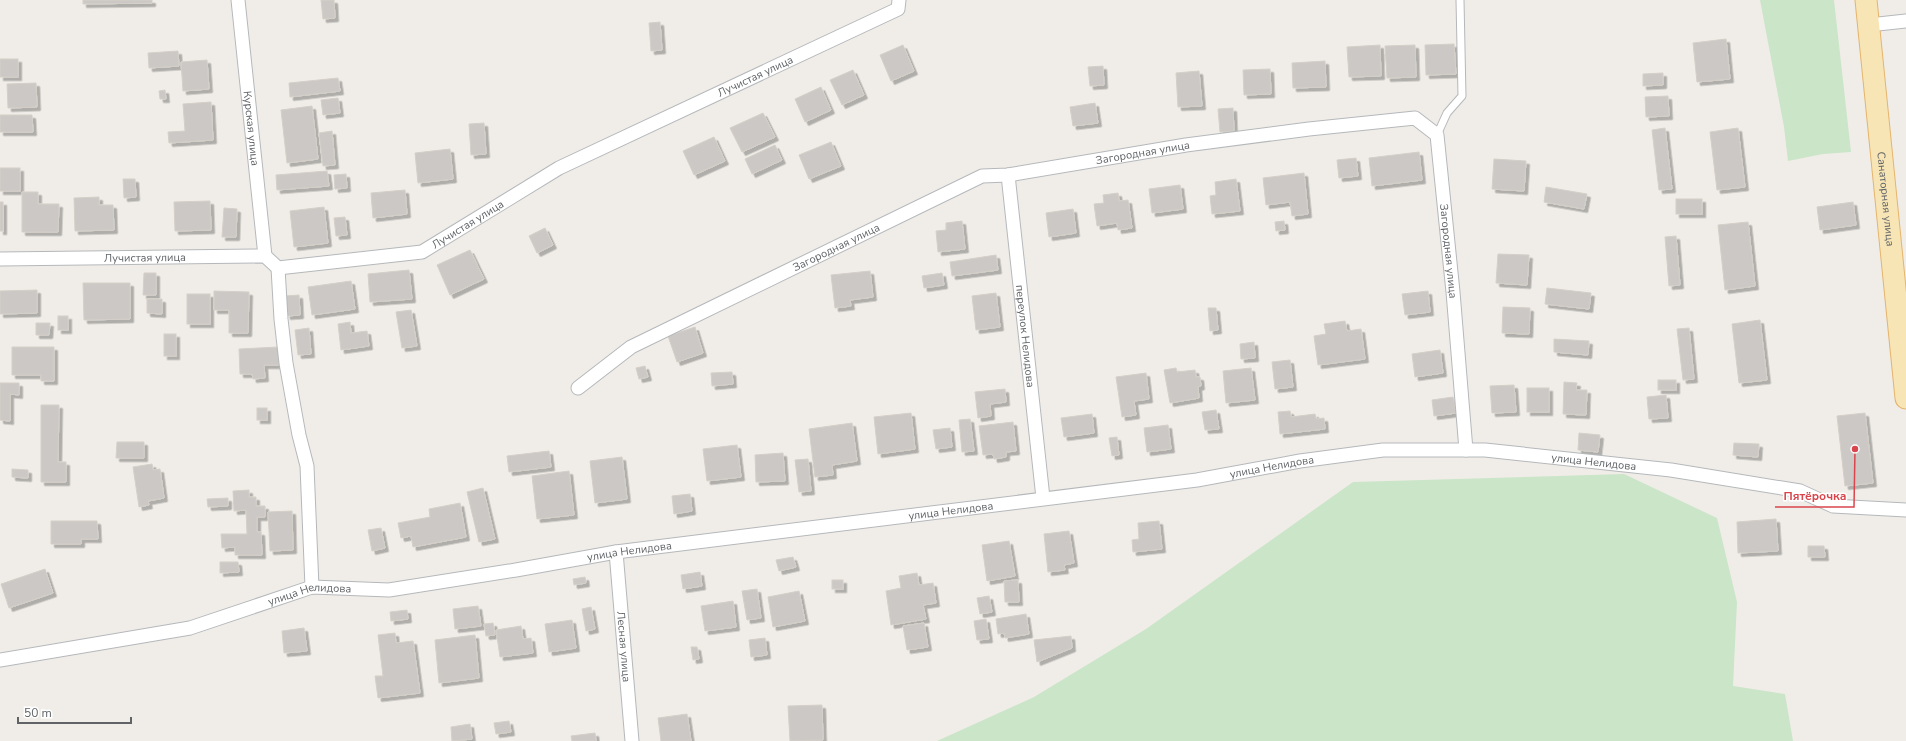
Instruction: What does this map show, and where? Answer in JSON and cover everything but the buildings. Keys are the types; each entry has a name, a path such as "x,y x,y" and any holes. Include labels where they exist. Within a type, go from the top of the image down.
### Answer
{"main road":[{"name":"Санаторная улица","path":"1866,0 1906,398"}],"street":[{"name":"Курская улица","path":"238,0 265,256"},
{"name":"Лучистая улица","path":"278,268 422,252 559,168 898,5"},
{"path":"1869,24 1906,21"},
{"name":"Загородная улица","path":"578,388 631,347 982,176 1008,175 1186,145 1310,129 1415,118 1438,135 1466,450"},
{"name":"переулок Нелидова","path":"1008,175 1043,498"},
{"name":"Лучистая улица","path":"0,259 265,256"},
{"path":"265,256 278,268 286,363 299,435 307,466 312,587"},
{"name":"улица Нелидова","path":"0,660 190,628 312,587 388,590 516,570 616,552 1197,480 1300,461 1383,450 1485,450 1671,470 1800,491 1833,506 1906,510"},
{"name":"Лесная улица","path":"616,552 632,741"}],"lane":[{"path":"1438,135 1447,113 1462,96 1460,0"}],"green space":[{"path":"1760,0 1834,0 1851,152 1823,154 1788,161 1784,127"},
{"path":"1624,474 1717,518 1737,602 1733,686 1785,694 1793,741 937,741 1034,697 1146,629 1353,482"}],"place":[{"name":"Пятёрочка","path":"1855,449"}]}
